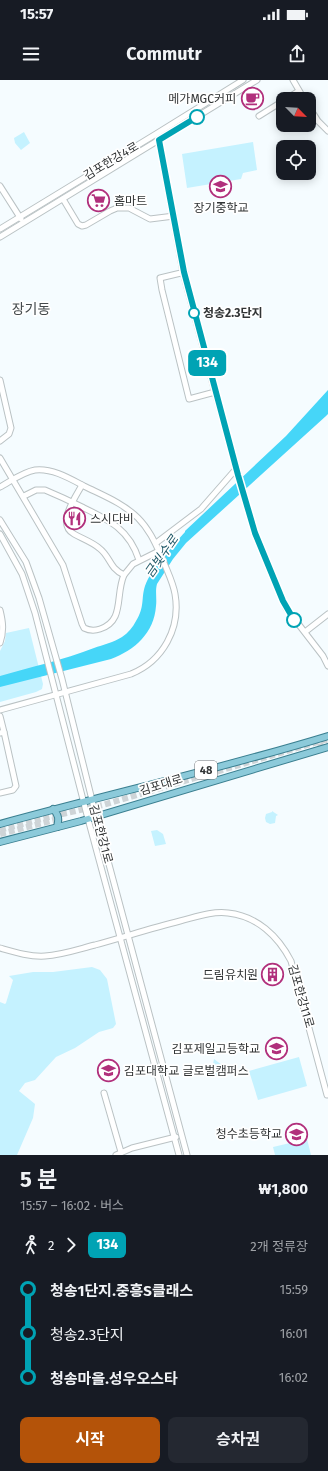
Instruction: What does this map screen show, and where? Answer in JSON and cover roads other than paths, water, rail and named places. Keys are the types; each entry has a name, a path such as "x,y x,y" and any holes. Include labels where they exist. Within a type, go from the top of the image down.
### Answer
{"main road":[{"name":"김포대로","path":"0,824 291,748 328,736"},
{"name":"김포대로","path":"0,842 96,816 328,747"},
{"path":"53,809 59,817 57,827"}],"street":[{"name":"김포한강4로","path":"0,229 242,80"},
{"name":"김포한강4로","path":"0,237 257,80"},
{"path":"293,80 299,91"},
{"path":"259,116 276,105"},
{"path":"316,118 328,131"},
{"path":"156,134 163,150 173,216 184,272 215,392 255,533 283,601 292,617 323,656 328,666"},
{"path":"0,186 23,223"},
{"path":"63,199 78,224 82,226 110,211 125,207 132,209 150,219 173,216"},
{"path":"184,272 160,278 189,399 215,392"},
{"path":"0,383 11,428 9,434 0,441"},
{"path":"0,458 24,496 63,565 84,628 94,630 108,626 117,614 121,584 124,575 133,564 139,560 159,552"},
{"path":"0,487 28,472 42,470 54,472 82,485 130,512 143,524 156,543 172,582 177,605 176,621 166,645 144,668 131,674 0,710"},
{"path":"156,543 201,508 237,472"},
{"path":"82,485 67,514 66,523 68,529 75,535 99,547 114,569 124,575"},
{"path":"24,496 31,492 41,490 49,492 105,518 120,528 134,546 139,560"},
{"name":"김포한강1로","path":"0,520 30,570 54,650 96,816 187,1155"},
{"name":"김포한강1로","path":"0,534 22,574 35,613 54,681 88,818 179,1155"},
{"path":"0,610 3,633 0,643"},
{"path":"304,632 328,614"},
{"path":"0,716 2,733 16,786 13,790 0,793"},
{"name":"김포한강11로","path":"0,948 28,955 44,956 72,951 212,915 241,918 252,922 266,930 290,961 323,1083 328,1095"},
{"path":"104,1093 121,1152"},
{"path":"116,1155 121,1152 182,1135"}],"water":[{"path":"328,390 328,414 186,543 173,559 157,584 156,606 152,624 142,639 128,651 111,659 0,687 0,676 59,660 116,640 126,634 139,616 145,586 152,572 185,531 286,436"}],"tunnel":[{"path":"0,830 103,805 328,739"},
{"path":"318,747 328,744"},
{"path":"0,834 62,818"}],"place":[{"name":"메가MGC커피","path":"252,99"},
{"name":"장기중학교","path":"221,187"},
{"name":"홈마트","path":"99,201"},
{"name":"청송2.3단지","path":"194,313"},
{"name":"스시다비","path":"74,519"},
{"name":"드림유치원","path":"273,975"},
{"name":"김포제일고등학교","path":"276,1049"},
{"name":"김포대학교 글로벌캠퍼스","path":"109,1071"},
{"name":"청수초등학교","path":"297,1134"}],"district":[{"name":"장기동","path":"31,309"}],"water label":[{"name":"금빛수로","path":"161,556"}]}
